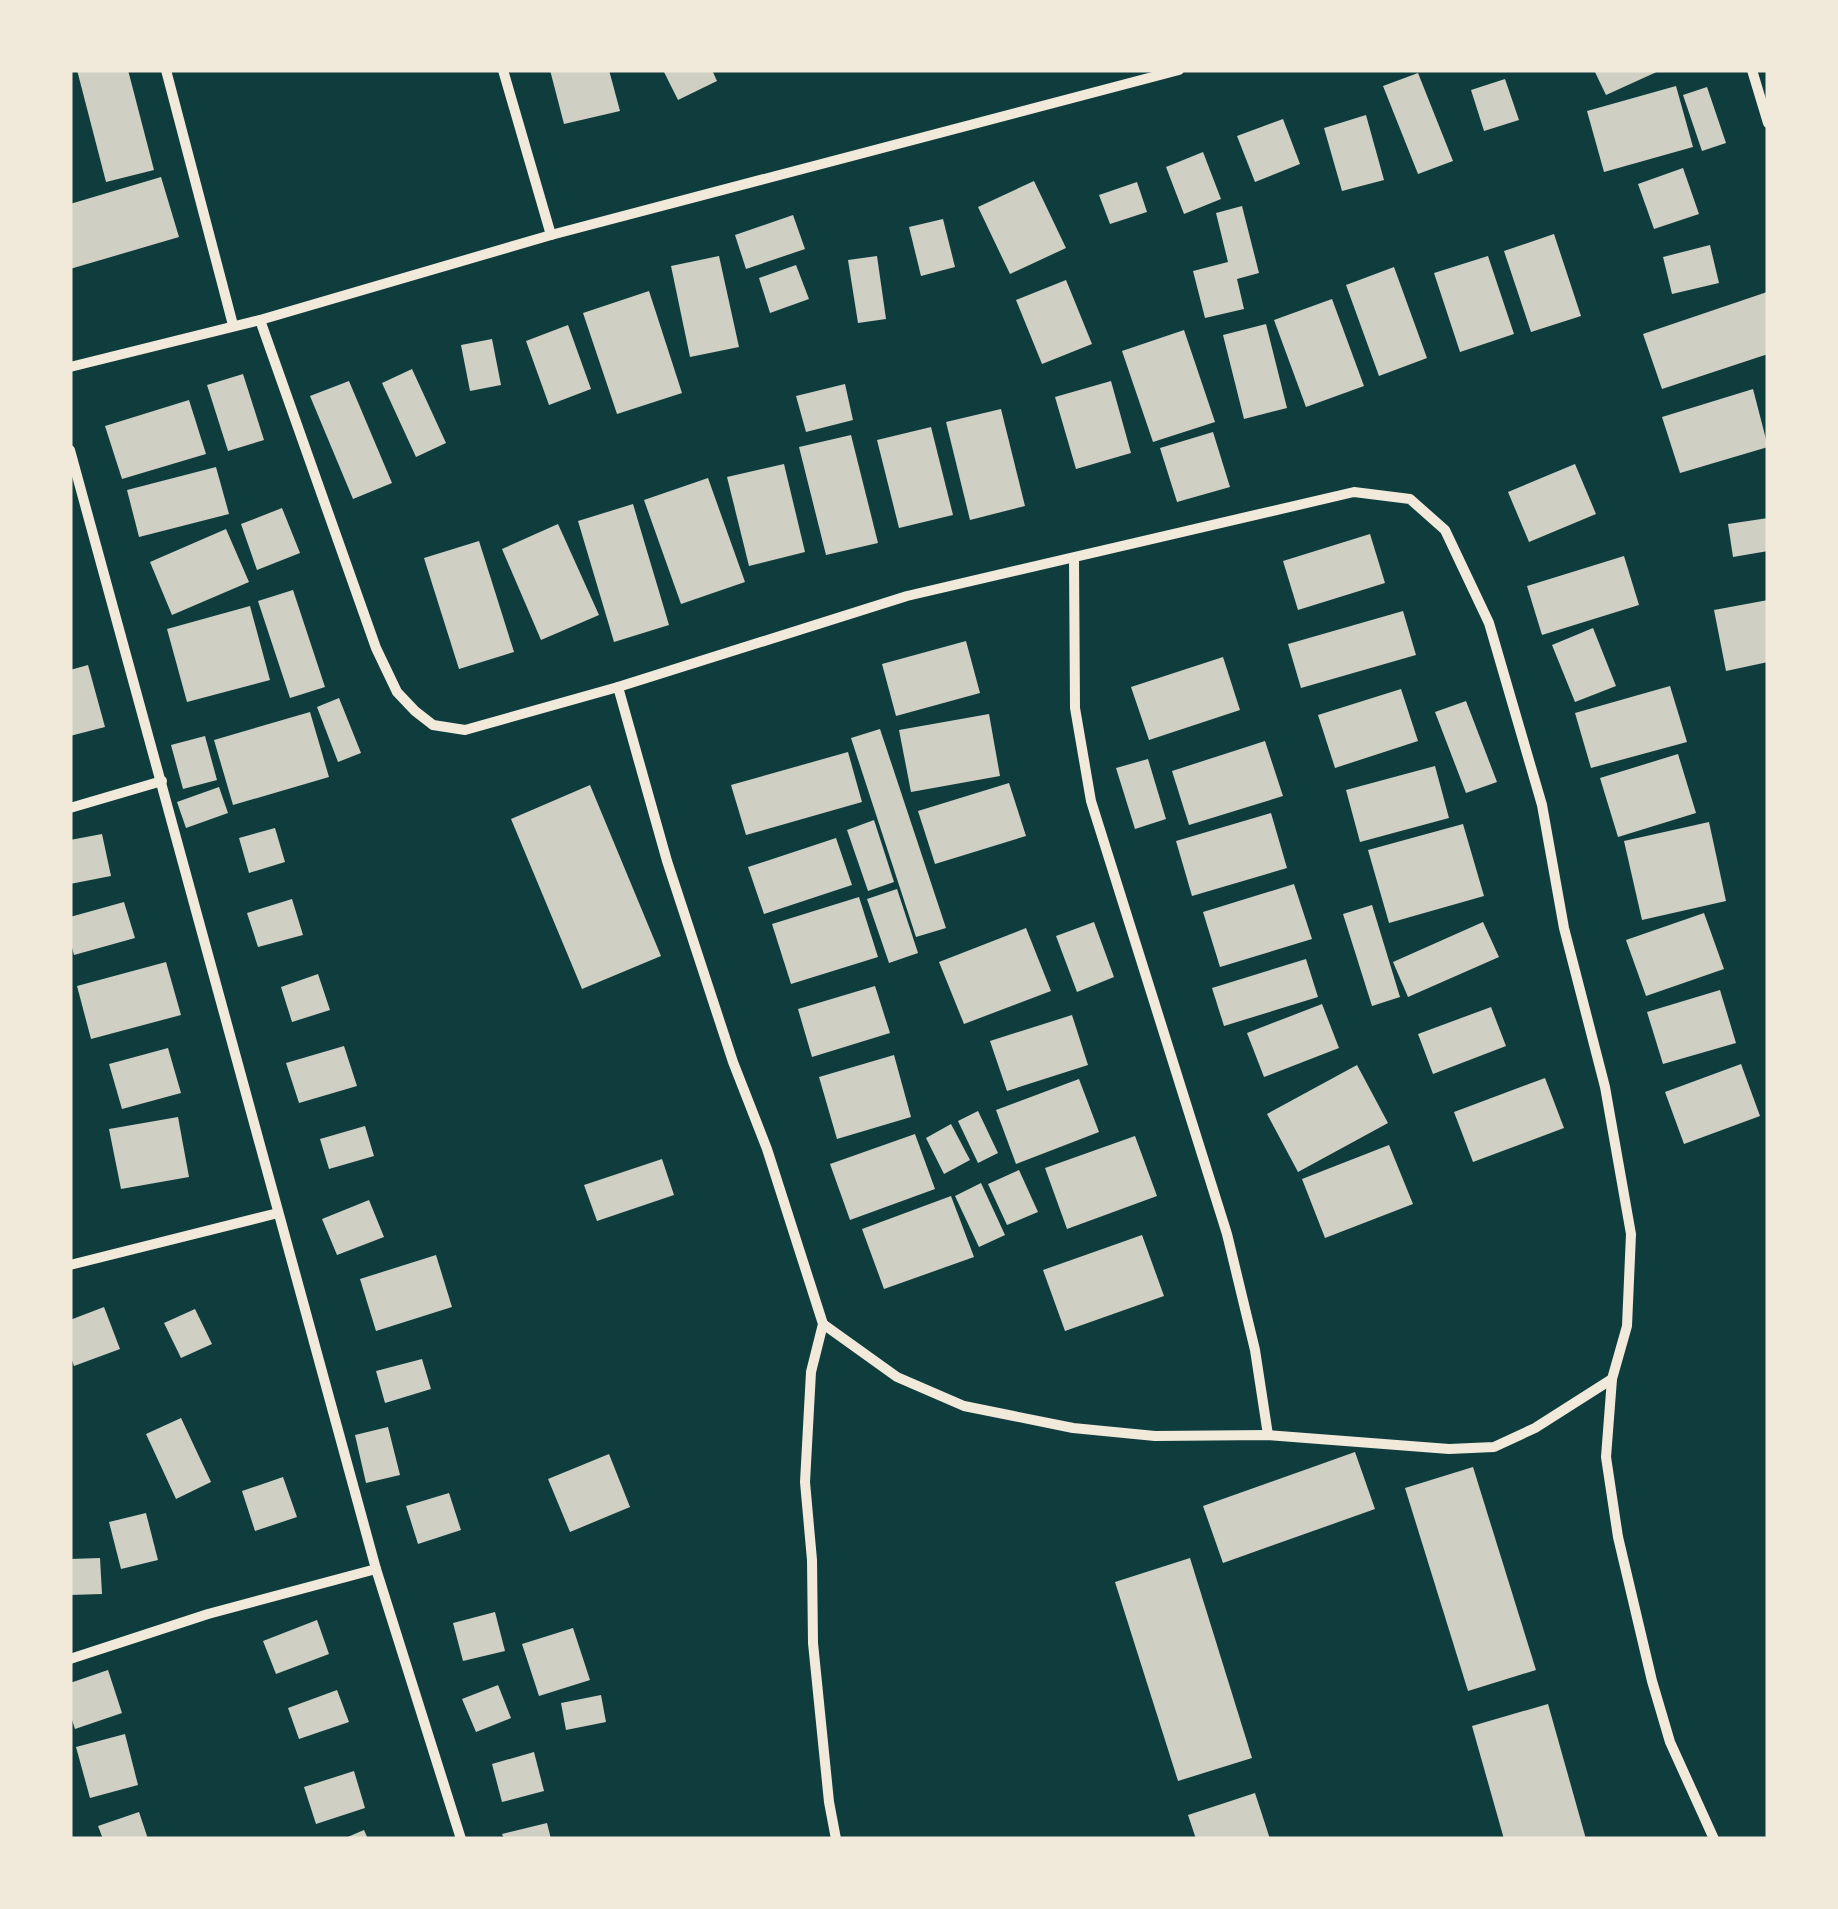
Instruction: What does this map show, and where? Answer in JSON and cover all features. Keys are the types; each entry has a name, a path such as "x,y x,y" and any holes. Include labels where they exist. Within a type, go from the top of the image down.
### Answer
{"street":[{"path":"166,70 232,325"},
{"path":"503,70 551,235"},
{"path":"70,368 260,320 551,235 1179,70"},
{"path":"1752,70 1768,123"},
{"path":"260,320 376,648 397,692 433,725 465,730 618,687 908,596 1354,492 1410,499 1445,530 1489,624 1542,804 1564,928 1606,1087 1630,1234 1627,1326 1612,1380 1606,1457 1618,1536 1670,1742 1714,1839"},
{"path":"70,450 376,1569 461,1839"},
{"path":"1074,558 1075,708 1091,801 1228,1234 1255,1350 1268,1436"},
{"path":"618,687 667,860 823,1324 811,1372 805,1482 812,1560 813,1644 836,1839"},
{"path":"70,808 162,781"},
{"path":"70,1265 278,1213"},
{"path":"823,1324 897,1377 964,1406 1073,1428 1155,1436 1268,1436 1449,1449 1494,1446 1535,1428 1612,1380"},
{"path":"70,1658 208,1614 376,1569"}],"building":[{"path":"77,70 128,70 154,170 106,182"},
{"path":"550,70 609,70 620,111 564,124"},
{"path":"663,70 712,70 717,81 678,100"},
{"path":"1594,70 1661,70 1606,95"},
{"path":"1418,73 1453,161 1418,174 1383,86"},
{"path":"1505,79 1519,120 1484,131 1471,90"},
{"path":"1676,86 1693,147 1604,172 1587,111"},
{"path":"1707,87 1726,143 1702,151 1683,95"},
{"path":"1366,115 1384,180 1342,191 1324,128"},
{"path":"1283,119 1300,164 1255,182 1237,136"},
{"path":"1203,152 1221,199 1184,214 1166,167"},
{"path":"1683,168 1699,214 1654,229 1638,184"},
{"path":"161,177 179,237 70,269 70,204"},
{"path":"1034,181 1066,248 1010,274 978,207"},
{"path":"1137,182 1147,212 1110,224 1099,195"},
{"path":"1242,206 1259,273 1237,279 1244,309 1205,318 1193,271 1228,262 1216,213"},
{"path":"793,215 805,249 746,269 735,235"},
{"path":"943,219 955,267 921,276 909,227"},
{"path":"1554,234 1581,316 1531,332 1504,251"},
{"path":"1710,245 1719,283 1672,294 1663,257"},
{"path":"719,256 739,347 690,357 671,266"},
{"path":"877,256 886,319 858,323 848,260"},
{"path":"1488,256 1514,334 1460,352 1434,273"},
{"path":"796,265 809,299 770,313 759,278"},
{"path":"1394,267 1427,358 1379,376 1346,285"},
{"path":"1066,280 1092,344 1042,364 1016,300"},
{"path":"649,291 682,393 617,414 583,313"},
{"path":"1767,292 1768,354 1662,389 1643,334"},
{"path":"1332,299 1364,386 1306,407 1274,320"},
{"path":"1266,324 1287,408 1244,419 1223,335"},
{"path":"568,325 591,389 549,405 526,341"},
{"path":"1184,330 1215,422 1153,442 1122,351"},
{"path":"492,339 501,385 470,391 461,345"},
{"path":"412,369 446,443 416,457 382,383"},
{"path":"243,374 264,440 228,451 207,385"},
{"path":"349,381 392,483 353,499 310,396"},
{"path":"1111,381 1131,453 1076,469 1055,397"},
{"path":"845,384 853,420 806,432 796,396"},
{"path":"1753,389 1768,447 1680,473 1662,417"},
{"path":"189,400 206,454 122,479 105,426"},
{"path":"1001,409 1025,506 970,520 946,422"},
{"path":"931,427 953,515 899,528 877,440"},
{"path":"1213,432 1230,487 1177,502 1160,448"},
{"path":"851,435 878,543 826,555 799,447"},
{"path":"784,464 805,552 749,566 727,477"},
{"path":"1575,464 1596,514 1529,542 1508,492"},
{"path":"216,467 229,514 139,537 127,490"},
{"path":"708,478 745,582 681,604 644,500"},
{"path":"633,504 669,625 614,642 578,521"},
{"path":"282,508 300,553 257,570 241,524"},
{"path":"1768,518 1768,551 1733,557 1728,524"},
{"path":"558,524 599,615 541,640 502,549"},
{"path":"226,529 249,582 172,615 150,562"},
{"path":"1370,534 1385,583 1298,610 1283,561"},
{"path":"479,541 514,652 459,669 424,558"},
{"path":"1624,556 1639,605 1542,635 1527,586"},
{"path":"293,590 325,687 290,698 258,601"},
{"path":"1768,600 1768,662 1726,671 1714,610"},
{"path":"250,606 270,680 187,702 167,629"},
{"path":"1403,611 1416,655 1301,688 1288,644"},
{"path":"1593,628 1616,686 1575,702 1552,645"},
{"path":"966,641 980,693 896,716 882,664"},
{"path":"1223,657 1240,710 1149,740 1131,687"},
{"path":"88,665 105,727 70,736 70,670"},
{"path":"1670,686 1687,742 1591,768 1575,713"},
{"path":"1401,689 1418,741 1335,768 1318,715"},
{"path":"339,698 361,753 338,762 317,707"},
{"path":"1466,701 1497,782 1466,793 1435,712"},
{"path":"310,712 329,777 233,805 214,740"},
{"path":"989,714 1000,776 911,792 899,730"},
{"path":"880,729 946,928 916,937 851,738"},
{"path":"205,736 217,780 183,789 171,745"},
{"path":"1265,741 1283,796 1189,825 1172,771"},
{"path":"848,752 862,802 746,835 731,785"},
{"path":"1678,754 1696,813 1618,837 1600,778"},
{"path":"1148,759 1166,819 1135,829 1116,768"},
{"path":"1435,766 1449,818 1360,842 1346,790"},
{"path":"1009,783 1026,836 935,864 918,811"},
{"path":"590,785 661,956 582,989 511,819"},
{"path":"219,787 228,813 186,828 177,802"},
{"path":"1271,813 1287,868 1192,896 1176,841"},
{"path":"874,820 894,882 868,891 847,830"},
{"path":"1709,822 1726,901 1642,920 1624,841"},
{"path":"1463,824 1484,896 1389,923 1368,850"},
{"path":"275,828 285,862 249,873 239,838"},
{"path":"102,834 111,876 70,884 70,840"},
{"path":"836,838 852,885 764,914 748,867"},
{"path":"1294,884 1312,939 1220,967 1203,912"},
{"path":"897,889 918,953 889,963 867,899"},
{"path":"859,897 878,957 791,984 772,924"},
{"path":"292,899 303,935 258,947 247,913"},
{"path":"124,902 135,938 74,955 70,917"},
{"path":"1372,905 1400,997 1372,1006 1343,914"},
{"path":"1704,913 1724,969 1646,996 1626,940"},
{"path":"1094,922 1114,977 1077,992 1056,936"},
{"path":"1483,922 1499,957 1408,997 1393,962"},
{"path":"1026,928 1051,991 964,1024 939,962"},
{"path":"1306,959 1318,997 1224,1026 1212,988"},
{"path":"166,962 181,1015 91,1039 77,986"},
{"path":"318,974 330,1010 292,1022 281,987"},
{"path":"875,986 890,1033 812,1057 798,1009"},
{"path":"1720,990 1736,1043 1663,1064 1647,1012"},
{"path":"1322,1004 1339,1048 1264,1077 1247,1033"},
{"path":"1491,1007 1506,1046 1433,1074 1418,1034"},
{"path":"1072,1015 1088,1065 1007,1091 990,1041"},
{"path":"344,1046 357,1086 299,1103 286,1063"},
{"path":"168,1048 181,1093 122,1109 109,1064"},
{"path":"894,1055 911,1117 837,1139 819,1077"},
{"path":"1741,1064 1760,1116 1684,1144 1665,1092"},
{"path":"1357,1065 1388,1123 1298,1172 1267,1114"},
{"path":"1545,1078 1564,1128 1473,1162 1454,1112"},
{"path":"1079,1079 1099,1132 1016,1164 996,1110"},
{"path":"978,1111 998,1153 978,1163 958,1121"},
{"path":"178,1117 189,1177 121,1189 109,1129"},
{"path":"951,1124 970,1160 944,1174 926,1138"},
{"path":"365,1126 374,1156 329,1169 320,1139"},
{"path":"915,1134 935,1189 850,1220 830,1164"},
{"path":"1135,1136 1157,1196 1067,1229 1045,1168"},
{"path":"1389,1145 1413,1204 1325,1238 1302,1179"},
{"path":"662,1159 674,1195 597,1221 584,1185"},
{"path":"1019,1170 1038,1212 1007,1225 988,1184"},
{"path":"981,1183 1005,1235 979,1247 955,1196"},
{"path":"951,1196 974,1257 884,1289 862,1229"},
{"path":"369,1200 384,1237 337,1255 322,1219"},
{"path":"1142,1235 1164,1296 1065,1331 1043,1270"},
{"path":"436,1255 452,1307 376,1331 360,1279"},
{"path":"104,1307 120,1349 74,1366 70,1355 70,1320"},
{"path":"195,1309 212,1344 181,1358 164,1323"},
{"path":"422,1359 431,1389 385,1403 376,1371"},
{"path":"181,1418 211,1482 176,1499 146,1434"},
{"path":"388,1427 400,1475 366,1483 355,1435"},
{"path":"1355,1452 1375,1509 1223,1563 1203,1506"},
{"path":"609,1454 630,1507 570,1532 548,1479"},
{"path":"1473,1467 1536,1670 1468,1691 1405,1488"},
{"path":"283,1477 297,1517 255,1531 242,1491"},
{"path":"449,1493 461,1530 418,1544 406,1506"},
{"path":"146,1513 158,1560 121,1569 109,1522"},
{"path":"100,1558 102,1594 70,1595 70,1559"},
{"path":"1190,1558 1252,1758 1178,1781 1115,1582"},
{"path":"495,1612 505,1651 463,1661 453,1623"},
{"path":"317,1620 329,1654 276,1674 263,1641"},
{"path":"573,1628 590,1680 539,1696 522,1644"},
{"path":"108,1670 122,1713 75,1729 70,1714 70,1683"},
{"path":"498,1685 511,1718 476,1732 462,1699"},
{"path":"337,1690 349,1722 299,1739 288,1708"},
{"path":"601,1695 606,1722 566,1730 561,1703"},
{"path":"1548,1704 1586,1839 1504,1839 1472,1726"},
{"path":"125,1734 138,1785 90,1798 76,1747"},
{"path":"534,1752 544,1791 502,1802 492,1764"},
{"path":"354,1771 365,1808 316,1824 304,1787"},
{"path":"1255,1793 1270,1839 1196,1839 1188,1815"},
{"path":"139,1812 148,1839 103,1839 98,1826"},
{"path":"547,1823 551,1839 504,1839 502,1834"},
{"path":"364,1830 368,1839 343,1839"}]}
